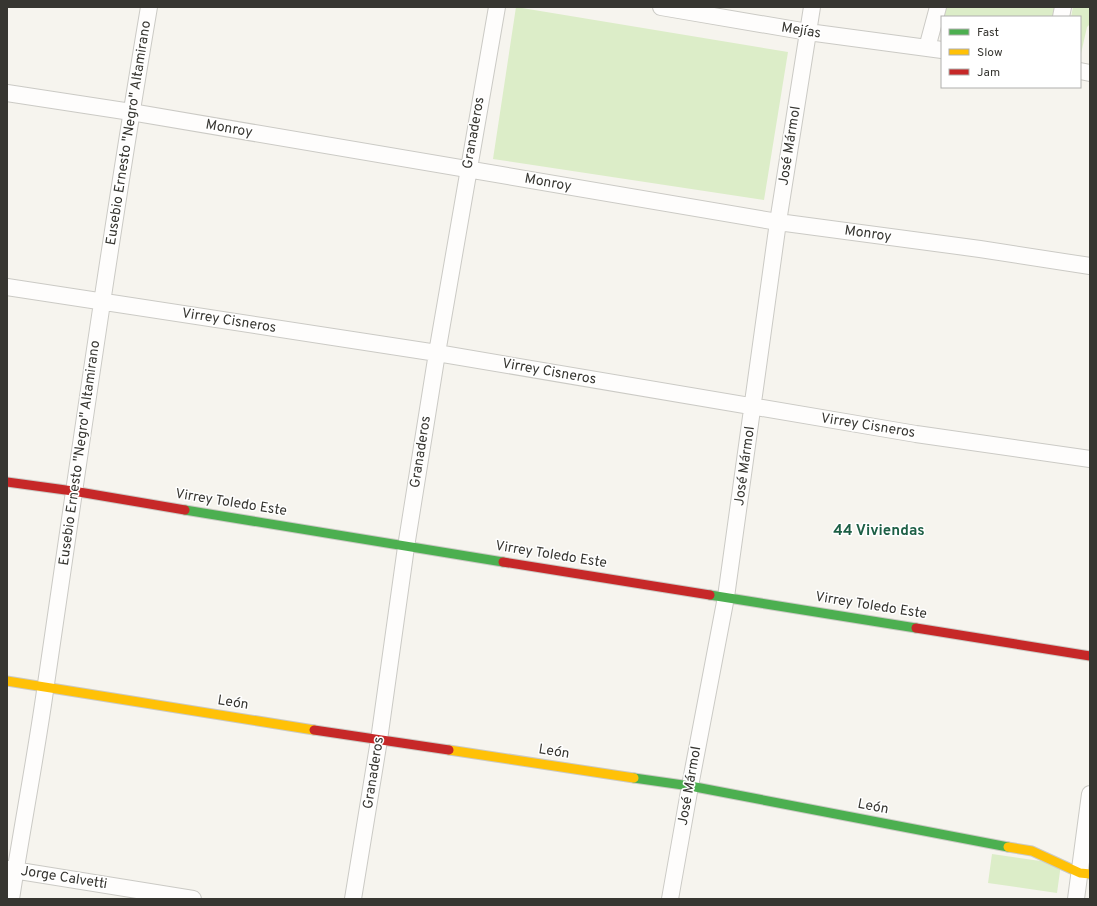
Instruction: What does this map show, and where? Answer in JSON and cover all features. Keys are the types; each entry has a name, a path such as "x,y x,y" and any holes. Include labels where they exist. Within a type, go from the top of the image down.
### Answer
{"street":[{"name":"Eusebio Ernesto \"Negro\" Altamirano","path":"11,899 11,869 46,687 73,491 131,112 149,7"},
{"name":"Granaderos","path":"353,899 379,740 406,546 437,353 497,7"},
{"name":"Mejías","path":"661,7 808,32 935,49"},
{"name":"José Mármol","path":"670,899 726,597 778,222 812,7"},
{"path":"935,49 938,7"},
{"name":"Monroy","path":"7,93 131,112 778,222 972,248 1090,266"},
{"name":"Virrey Cisneros","path":"7,287 437,353 753,408 916,434 1090,459"},
{"name":"Virrey Toledo Este","path":"7,482 73,491 1090,656"},
{"name":"León","path":"7,681 379,740 690,786 1032,851 1085,873"},
{"path":"1076,899 1085,873 1090,794"},
{"name":"Jorge Calvetti","path":"11,869 193,899"}],"green space":[{"path":"516,7 788,52 764,200 493,159"},
{"path":"945,7 1056,7 1054,16 942,16"},
{"path":"1073,7 1090,7 1090,24 1087,27 1081,54 1081,16 1071,16"},
{"path":"992,854 1061,864 1057,893 988,883"}],"traffic: fast":[{"path":"185,510 503,562"},
{"path":"710,595 916,628"},
{"path":"634,778 690,786 1008,847"}],"traffic: slow":[{"path":"7,681 314,730"},
{"path":"449,750 634,778"},
{"path":"1008,847 1032,851 1080,873 1090,874"}],"traffic: jam":[{"path":"7,482 73,491 185,510"},
{"path":"503,562 710,595"},
{"path":"916,628 1090,656"},
{"path":"314,730 449,750"}],"district":[{"name":"44 Viviendas","path":"879,531"}]}
